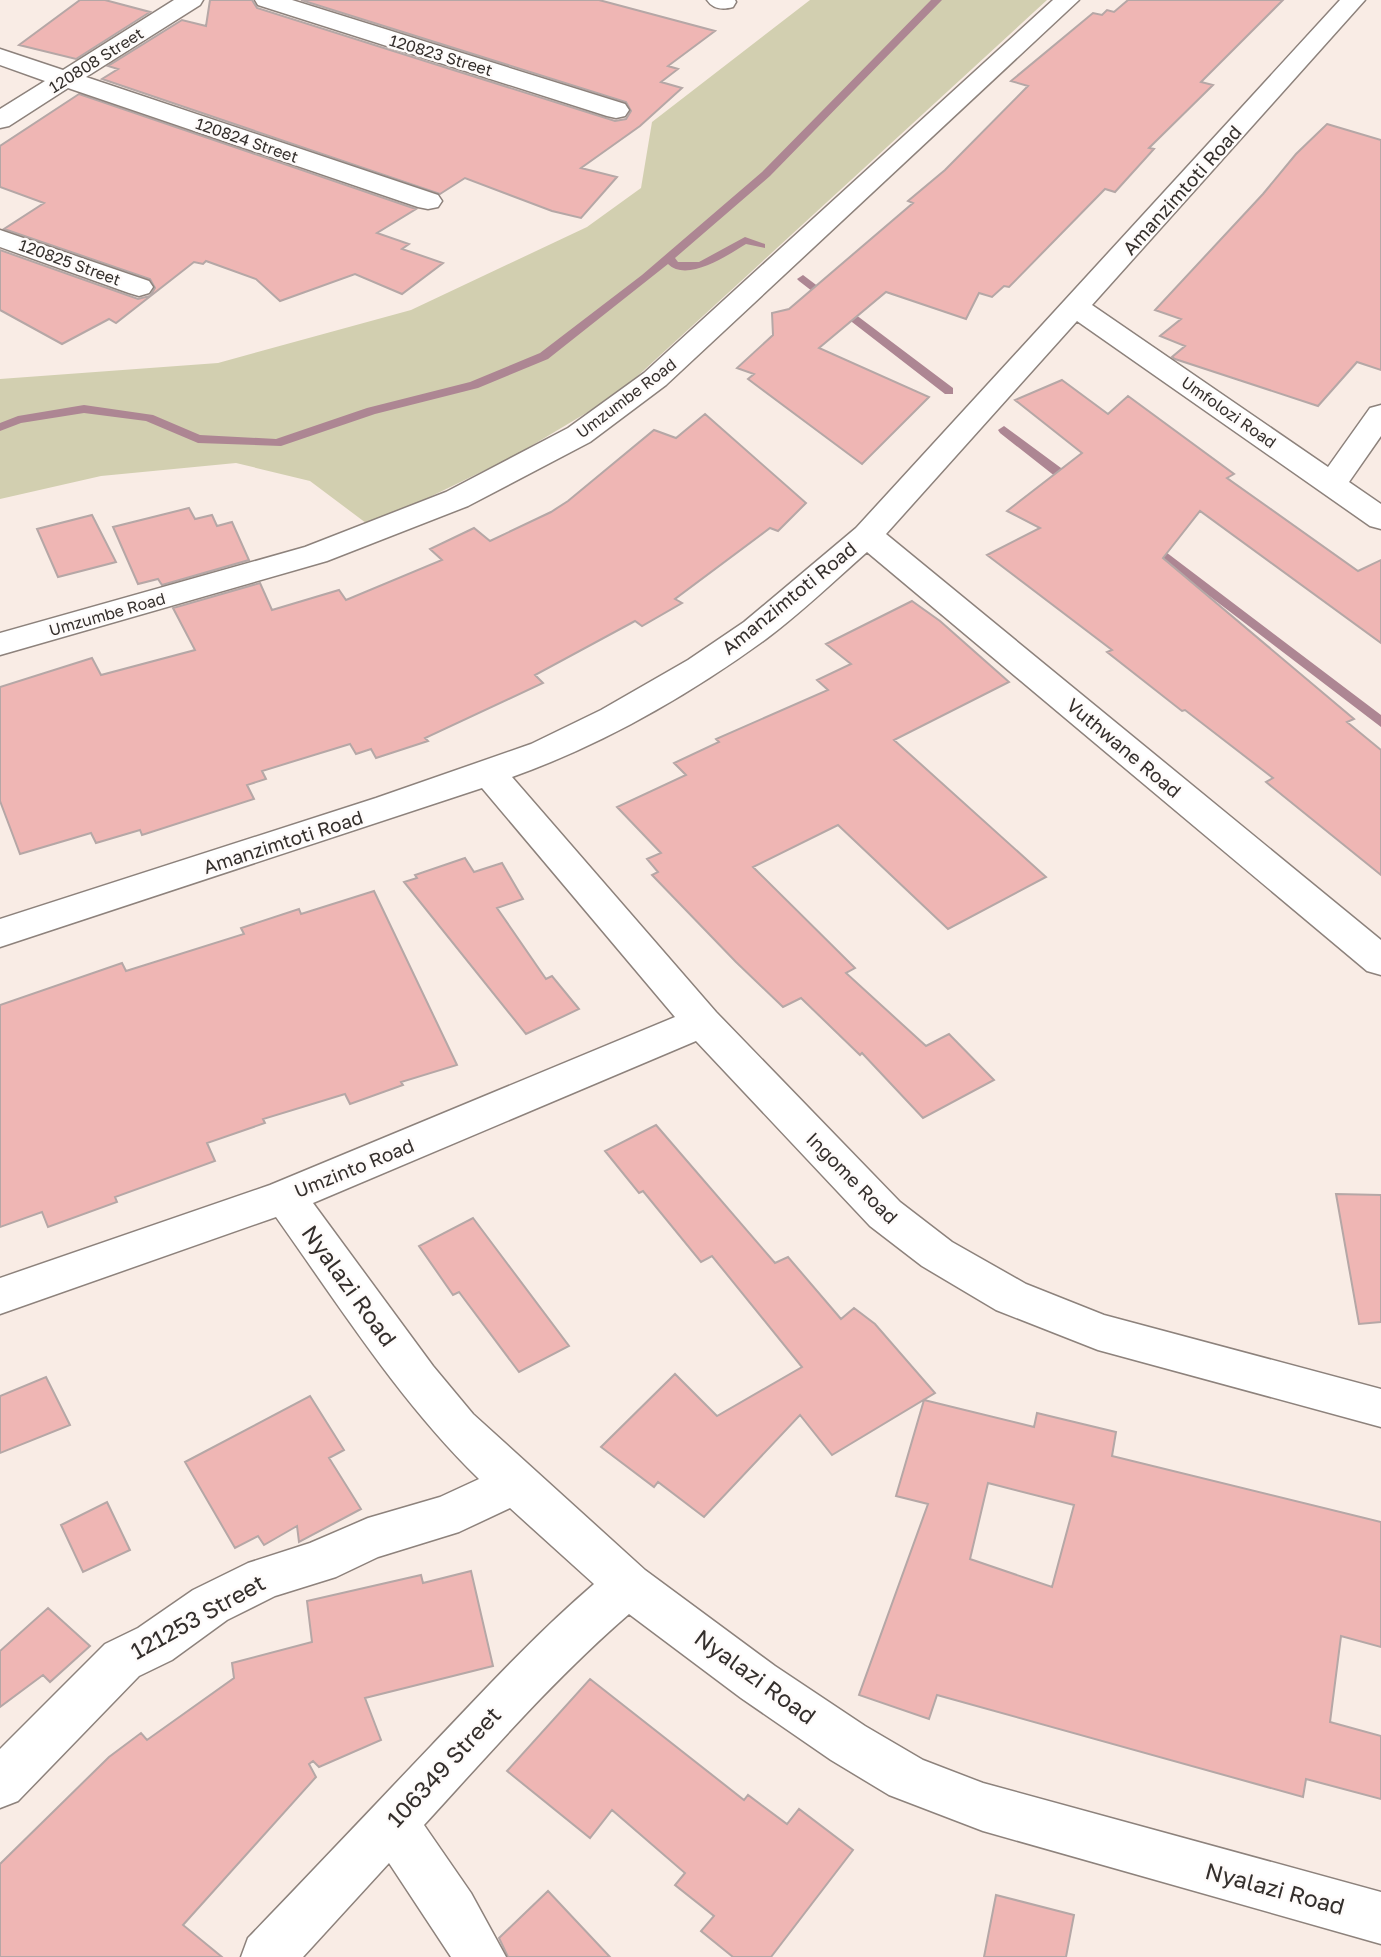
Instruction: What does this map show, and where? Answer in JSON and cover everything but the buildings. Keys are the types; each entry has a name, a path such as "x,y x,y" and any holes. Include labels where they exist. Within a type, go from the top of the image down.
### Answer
{"street":[{"name":"120808 Street","path":"0,120 191,0"},
{"name":"120823 Street","path":"267,0 616,110"},
{"name":"Umzumbe Road","path":"0,644 316,554 457,499 579,435 655,379 1067,0"},
{"name":"Amanzimtoti Road","path":"0,933 489,774 543,753 602,724 700,668 756,630 867,535 1353,0"},
{"name":"120824 Street","path":"0,57 428,201"},
{"name":"120825 Street","path":"0,238 139,287"},
{"name":"Umfolozi Road","path":"1076,307 1381,519"},
{"path":"1332,484 1381,414"},
{"name":"Vuthwane Road","path":"867,535 1381,961"},
{"name":"Ingome Road","path":"489,774 702,1022 885,1214 937,1254 1010,1297 1098,1332 1381,1408"},
{"name":"Umzinto Road","path":"0,1296 285,1197 702,1022"},
{"name":"Nyalazi Road","path":"285,1197 417,1380 457,1428 628,1585 758,1682 848,1743 907,1778 983,1807 1381,1918"},
{"name":"121253 Street","path":"0,1784 122,1660 155,1644 210,1605 265,1578 318,1562 368,1539 443,1517 476,1504 514,1483"},
{"name":"106349 Street","path":"267,1957 578,1628 628,1585"},
{"path":"392,1823 453,1911 480,1957"}],"shaded area":[{"path":"810,0 1047,0 618,394 516,455 370,526 310,481 236,463 101,476 0,499 0,379 218,363 411,310 587,227 641,188 652,122"}],"waterway":[{"path":"669,257 766,174 937,0"},
{"path":"669,257 675,265 701,265 745,240 761,246"},
{"path":"0,427 18,420 84,409 149,418 198,439 277,443 371,411 474,385 544,356 669,257"},
{"path":"803,279 949,391"},
{"path":"1004,430 1075,485"},
{"path":"1150,544 1381,722"}]}
